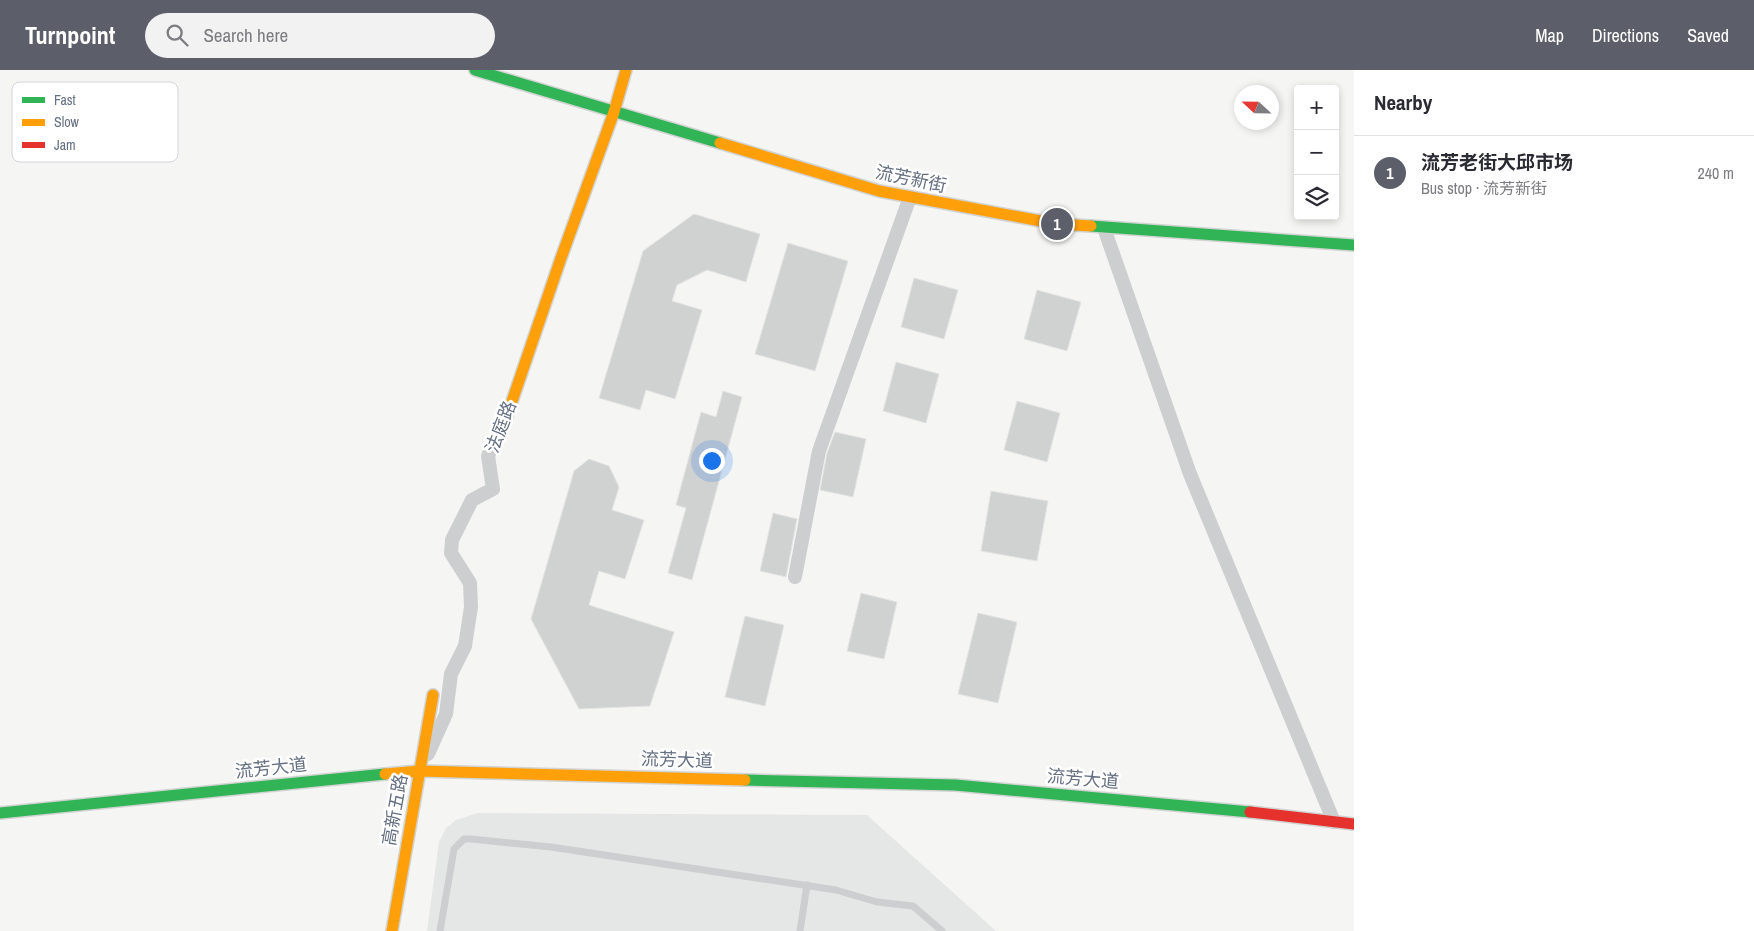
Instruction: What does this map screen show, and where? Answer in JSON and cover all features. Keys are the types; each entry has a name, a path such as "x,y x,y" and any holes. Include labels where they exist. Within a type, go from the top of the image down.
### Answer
{"main road":[{"name":"流芳新街","path":"476,70 879,191 1057,224 1354,245"},
{"name":"法庭路","path":"507,416 561,258 614,112 626,70"},
{"name":"高新五路","path":"392,931 433,695"},
{"name":"流芳大道","path":"0,813 420,771 955,785 1248,812 1354,824"}],"street":[{"path":"795,577 819,450 910,197"},
{"path":"1104,228 1190,474 1334,822"},
{"name":"法庭路","path":"420,771 446,714 450,674 465,646 471,607 470,583 451,553 452,540 472,500 492,489 488,456 507,416"}],"lane":[{"path":"440,931 454,849 464,839 551,847 836,890 878,902 913,906 942,931"},
{"path":"800,931 807,885"}],"shaded area":[{"path":"478,813 867,815 996,931 427,931 439,842 446,828 456,820"}],"building":[{"path":"694,214 760,234 746,282 707,270 677,285 672,301 702,310 675,399 646,390 640,410 599,398 643,251"},
{"path":"788,243 848,261 815,371 755,354"},
{"path":"914,278 958,290 944,339 901,327"},
{"path":"1037,290 1081,302 1067,351 1024,339"},
{"path":"896,362 939,374 926,423 883,411"},
{"path":"723,391 742,397 692,580 668,573 686,508 676,505 701,412 716,417"},
{"path":"1017,401 1060,413 1047,462 1004,450"},
{"path":"835,432 866,439 853,497 820,490 827,453"},
{"path":"589,459 609,466 619,487 612,510 644,520 625,579 599,571 589,605 674,632 650,706 579,709 531,619 574,471"},
{"path":"991,491 1048,501 1037,561 981,551"},
{"path":"773,513 797,519 786,577 760,571"},
{"path":"861,593 897,602 884,659 847,651"},
{"path":"978,613 1017,622 998,703 958,694"},
{"path":"745,616 784,625 765,706 725,697"}],"traffic: fast":[{"path":"475,70 720,143"},
{"path":"1091,226 1354,245"},
{"path":"0,813 385,774"},
{"path":"745,780 955,785 1250,812"}],"traffic: slow":[{"path":"507,416 561,258 614,112 626,70"},
{"path":"720,143 879,191 1057,224 1091,226"},
{"path":"392,931 433,695"},
{"path":"385,774 420,771 745,780"}],"traffic: jam":[{"path":"1250,812 1354,824"}],"place":[{"name":"流芳老街大邱市场","path":"1057,224"}]}
